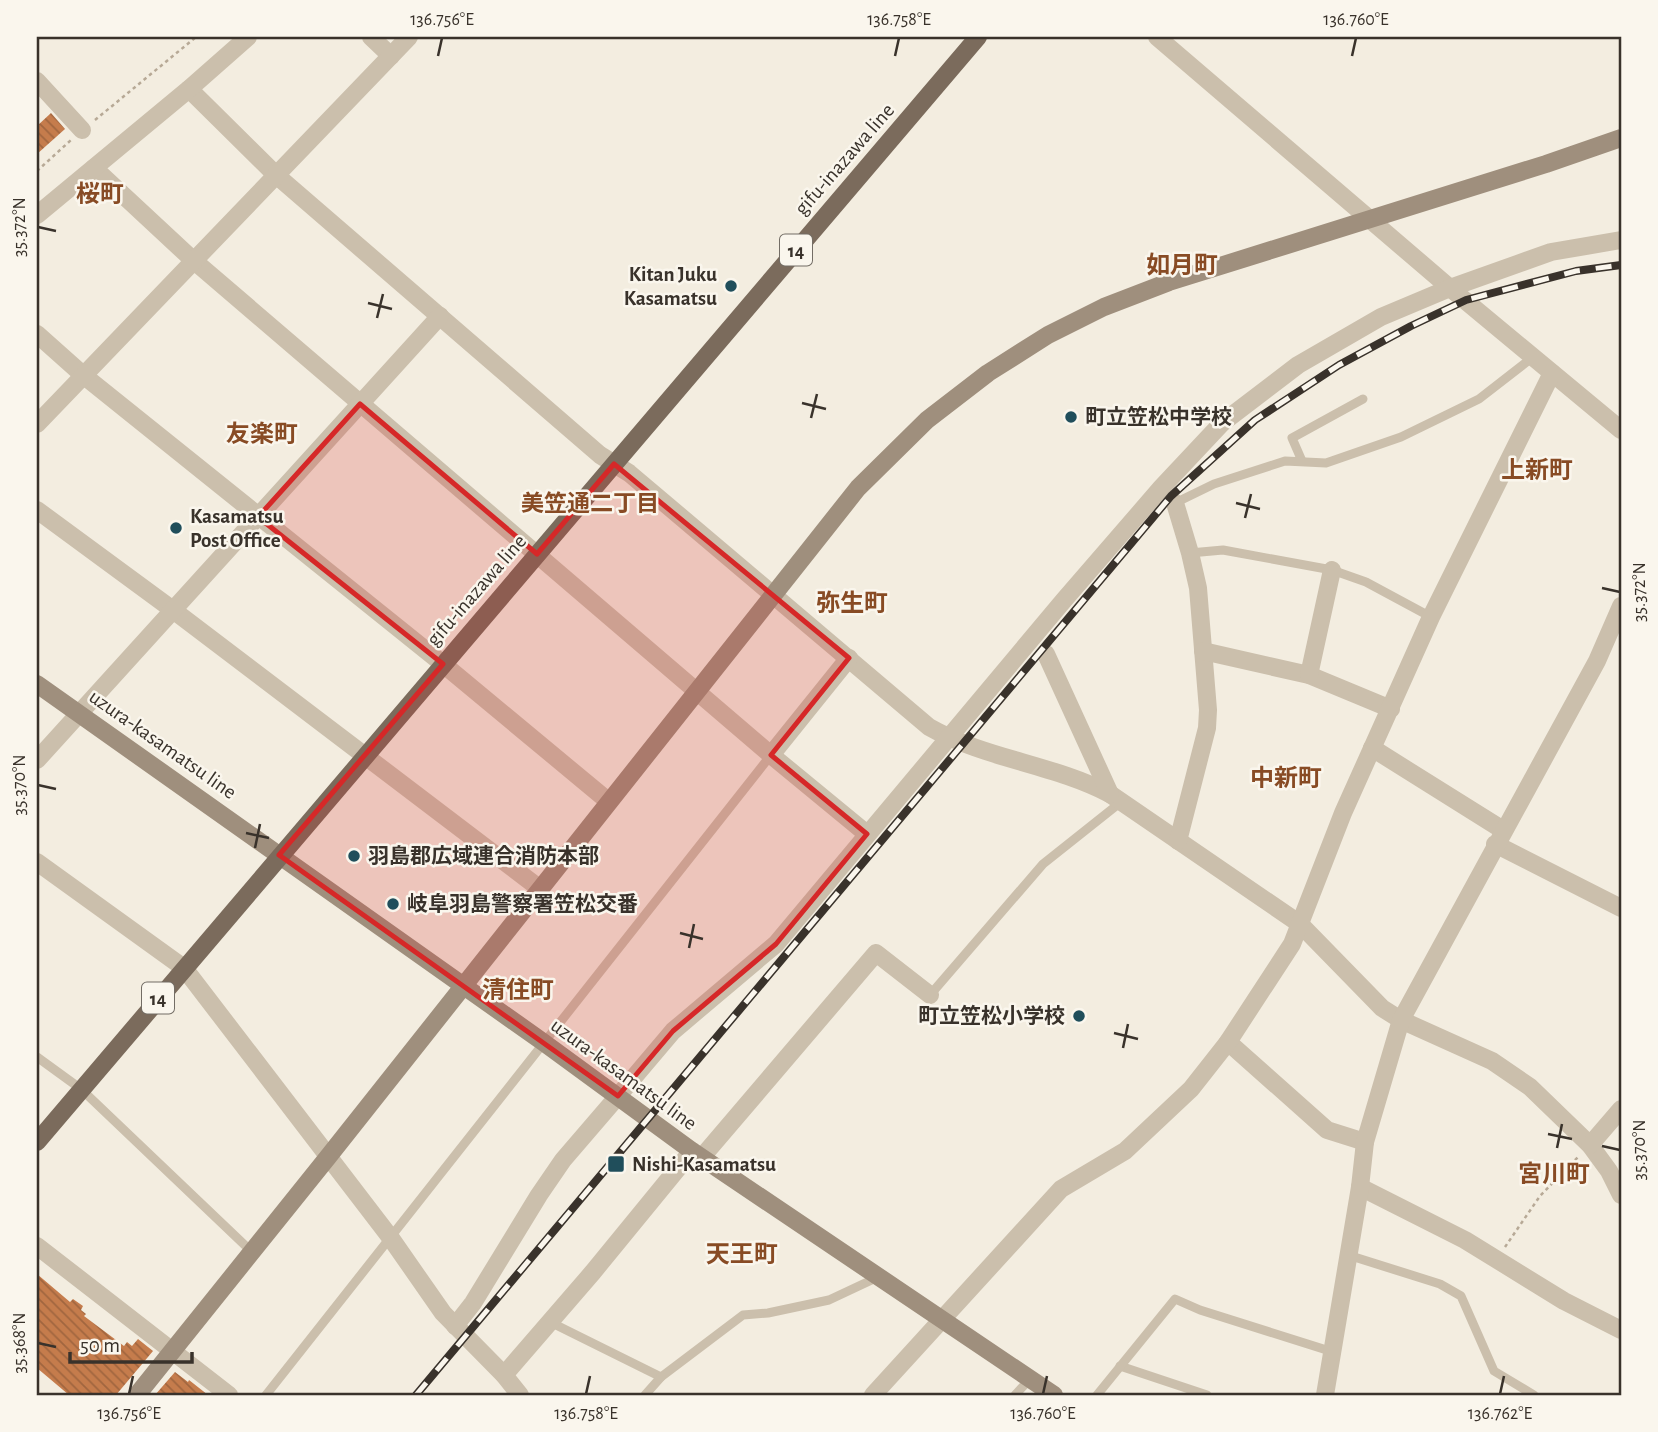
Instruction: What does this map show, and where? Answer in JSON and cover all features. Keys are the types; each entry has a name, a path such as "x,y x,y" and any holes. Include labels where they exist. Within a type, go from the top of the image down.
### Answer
{"main road":[{"name":"gifu-inazawa line","path":"37,1142 978,37"}],"street":[{"path":"37,215 189,89 247,37"},
{"path":"371,37 391,55"},
{"path":"37,424 409,37"},
{"path":"1157,37 1450,288 1621,430"},
{"path":"37,81 82,130"},
{"path":"189,89 276,174 600,455 629,472 929,727 947,738 1087,782 1116,798 1300,924 1382,1008 1401,1020 1492,1062 1521,1080 1567,1120 1590,1145 1609,1171 1621,1195"},
{"path":"137,1395 772,594 858,488 927,420 988,373 1048,335 1104,307 1169,282 1621,138"},
{"path":"94,168 193,260 360,404 867,834"},
{"path":"455,1326 473,1303 563,1160 673,1031 776,944 947,738 1161,488 1222,423 1297,365 1381,317 1450,288 1551,252 1621,240"},
{"path":"37,760 439,316"},
{"path":"37,334 83,375 443,664 608,801"},
{"path":"873,1395 1061,1189 1125,1151 1191,1089 1227,1042 1292,944 1343,813 1431,617 1552,373"},
{"path":"1175,503 1198,588 1208,710 1207,728 1178,841"},
{"path":"37,510 539,888"},
{"path":"1309,676 1332,570"},
{"path":"1325,1395 1365,1142 1401,1020 1597,661 1621,606"},
{"path":"1203,651 1309,676 1391,709"},
{"path":"1046,654 1116,798"},
{"path":"771,755 849,658"},
{"name":"uzura-kasamatsu line","path":"37,684 697,1154 1054,1395"},
{"path":"1372,748 1499,837 1621,908"},
{"path":"37,862 184,968 390,1237 443,1313 520,1395"},
{"path":"504,1376 876,953 930,995"},
{"path":"1227,1042 1327,1130 1365,1142"},
{"path":"1590,1145 1621,1110"},
{"path":"1360,1187 1465,1240 1563,1301 1621,1330"},
{"path":"37,1246 229,1395"}],"lane":[{"path":"1175,503 1214,484 1285,461 1326,463 1401,437 1479,398 1533,357"},
{"path":"1301,460 1292,438 1363,399"},
{"path":"1190,553 1223,550 1332,570 1366,582 1431,617"},
{"path":"266,1395 771,755"},
{"path":"930,995 1043,864 1116,798"},
{"path":"37,1057 81,1089 252,1252"},
{"path":"1348,1255 1440,1284 1461,1296 1494,1371 1534,1395"},
{"path":"645,1395 661,1377 743,1315 768,1313 829,1300 880,1277"},
{"path":"1097,1395 1175,1299 1200,1310 1333,1352"},
{"path":"550,1322 661,1377"},
{"path":"1120,1366 1207,1395"},
{"path":"1015,1395 1030,1379"}],"path":[{"path":"37,171 82,130 196,37"},
{"path":"1497,1259 1540,1196 1590,1145"}],"highlighted area":[{"path":"360,404 537,554 614,464 849,658 771,755 867,834 776,944 673,1031 618,1096 279,855 443,664 258,517"}],"building":[{"path":"51,113 65,129 37,154 37,126"},
{"path":"37,1274 70,1302 73,1299 83,1306 81,1310 86,1314 84,1316 124,1346 127,1342 132,1346 138,1339 153,1351 116,1395 69,1395 37,1368"},
{"path":"175,1372 188,1382 189,1380 208,1395 155,1395"}],"railway":[{"path":"416,1395 1171,496 1255,420 1339,365 1411,326 1466,300 1576,271 1621,265"}],"place":[{"name":"Kitan Juku Kasamatsu","path":"731,286"},
{"name":"町立笠松中学校","path":"1071,417"},
{"name":"Kasamatsu Post Office","path":"176,528"},
{"name":"羽島郡広域連合消防本部","path":"354,856"},
{"name":"岐阜羽島警察署笠松交番","path":"393,904"},
{"name":"町立笠松小学校","path":"1079,1016"},
{"name":"Nishi-Kasamatsu","path":"616,1164"}],"district":[{"name":"桜町","path":"100,194"},
{"name":"如月町","path":"1182,265"},
{"name":"友楽町","path":"262,434"},
{"name":"上新町","path":"1537,470"},
{"name":"美笠通二丁目","path":"590,503"},
{"name":"弥生町","path":"852,603"},
{"name":"中新町","path":"1286,778"},
{"name":"清住町","path":"518,990"},
{"name":"宮川町","path":"1554,1174"},
{"name":"天王町","path":"742,1254"}]}
